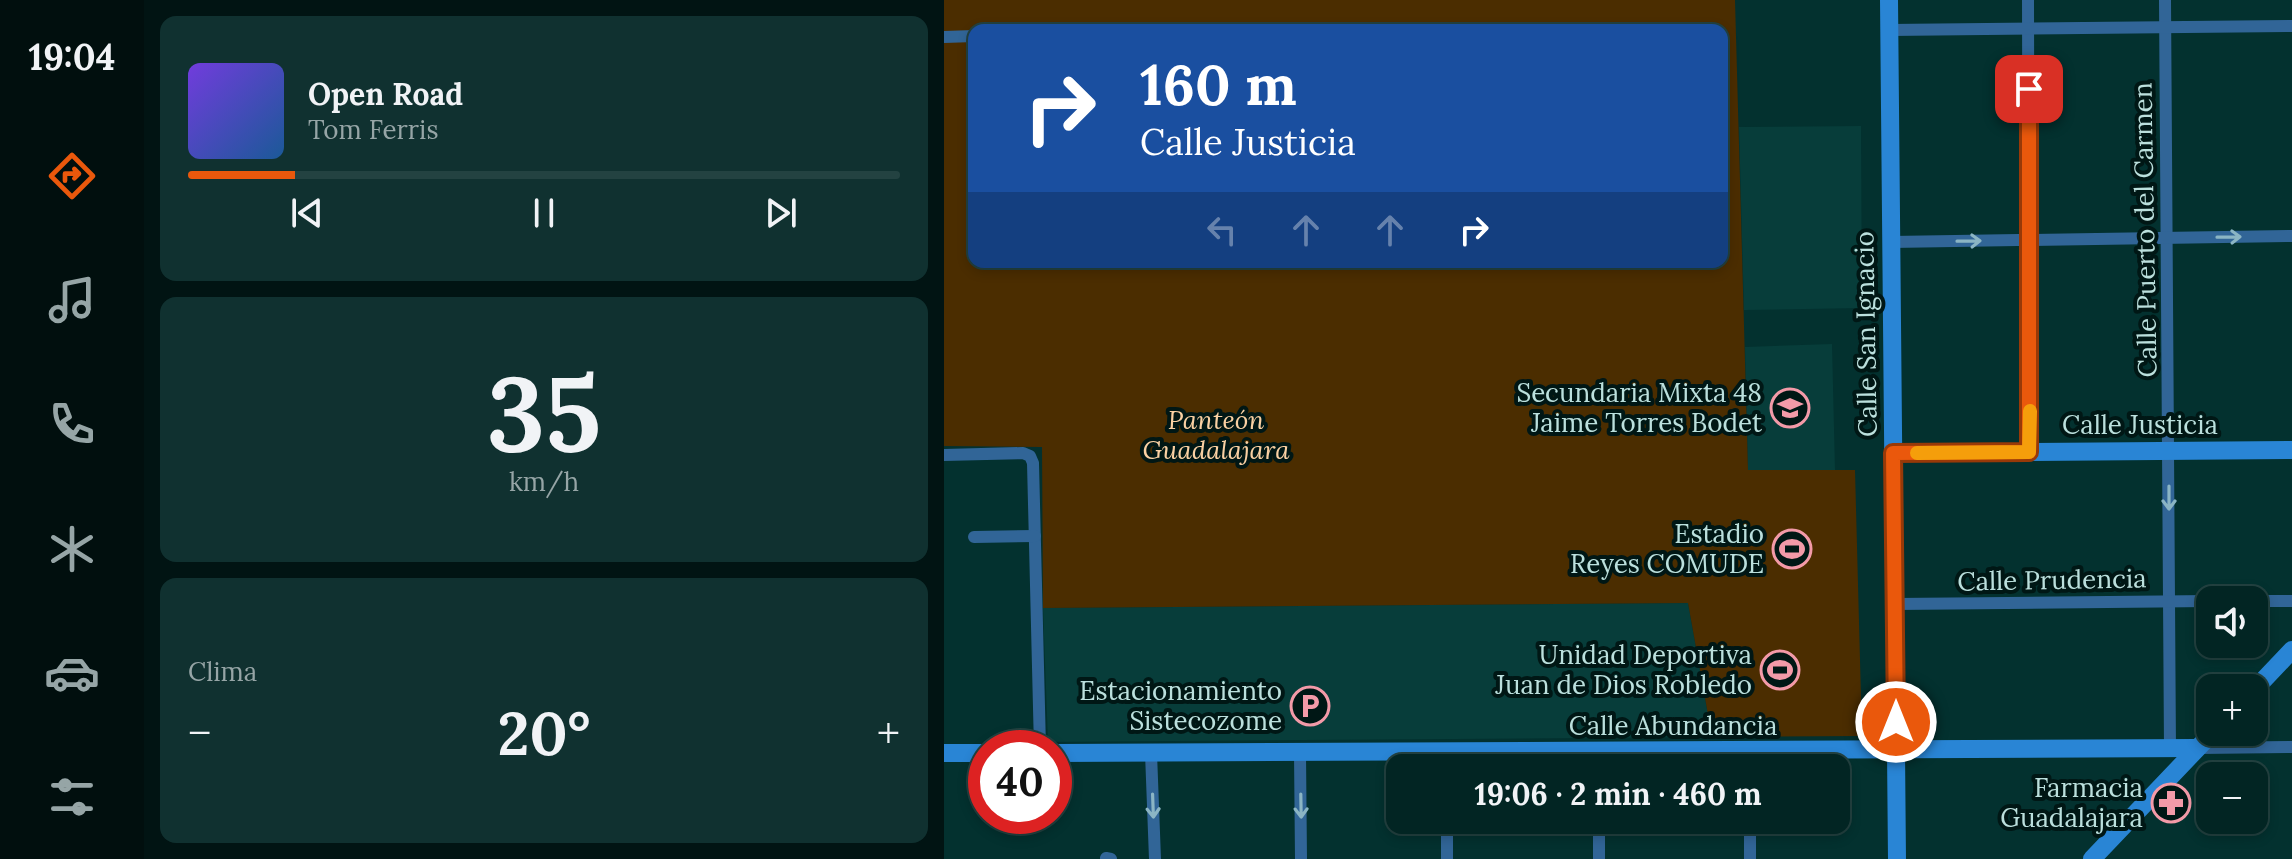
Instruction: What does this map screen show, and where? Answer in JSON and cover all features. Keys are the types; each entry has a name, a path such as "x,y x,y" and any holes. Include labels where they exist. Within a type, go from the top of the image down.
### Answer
{"street":[{"name":"Calle San Ignacio","path":"1889,0 1897,859"},
{"path":"2028,0 2031,240 2029,452"},
{"name":"Calle Puerto del Carmen","path":"2165,0 2170,749"},
{"path":"1889,30 2292,26"},
{"path":"944,37 968,36"},
{"path":"1891,242 2292,236"},
{"name":"Calle Justicia","path":"1893,453 2292,450"},
{"path":"944,455 1023,453 1030,456 1033,463 1040,730"},
{"path":"974,537 1035,536"},
{"name":"Calle Prudencia","path":"1895,604 2196,601"},
{"path":"2268,601 2292,601"},
{"path":"2268,675 2292,650"},
{"name":"Calle Abundancia","path":"1847,754 2292,747"},
{"path":"2092,859 2197,748"},
{"path":"944,753 968,753"},
{"name":"Calle Abundancia","path":"1072,753 1300,753 1386,757"},
{"path":"1151,753 1155,859"},
{"path":"1300,753 1301,859"},
{"path":"1447,834 1447,859"},
{"path":"1599,834 1599,859"},
{"path":"1750,834 1750,859"}],"shaded area":[{"path":"1861,126 1862,308 1744,310 1739,127"},
{"name":"Secundaria Mixta 48 Jaime Torres Bodet","path":"1832,344 1835,470 1748,470 1745,347"},
{"path":"1688,603 1712,737 1072,742 1072,730 1048,730 1043,608"}],"green space":[{"name":"Panteón Guadalajara","path":"944,0 1735,0 1748,470 1855,470 1862,736 1712,737 1688,603 1043,608 1042,447 944,446"}],"slow traffic":[{"path":"1917,453 2029,452 2030,411"}],"place":[{"name":"Secundaria Mixta 48 Jaime Torres Bodet","path":"1790,408"},
{"name":"Estadio Reyes COMUDE","path":"1792,549"},
{"name":"Unidad Deportiva Juan de Dios Robledo","path":"1780,670"},
{"name":"Estacionamiento Sistecozome","path":"1310,706"},
{"name":"Farmacia Guadalajara","path":"2171,803"}],"route":[{"path":"1896,722 1893,453 2029,452 2029,89"}]}
